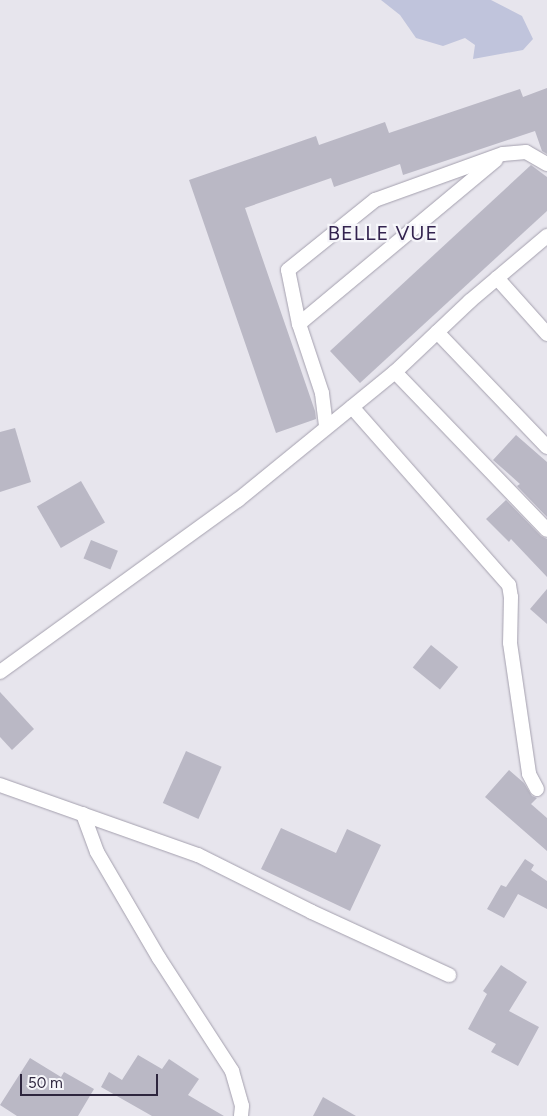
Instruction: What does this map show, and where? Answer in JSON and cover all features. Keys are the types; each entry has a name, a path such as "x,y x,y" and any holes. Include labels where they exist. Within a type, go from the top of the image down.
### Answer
{"street":[{"path":"326,426 322,393 299,324 288,270 375,200 503,154 526,152 547,164"},
{"path":"299,324 503,154"},
{"path":"0,672 238,500 326,426 395,372 497,278 547,236"},
{"path":"497,278 547,334"},
{"path":"437,332 547,446"},
{"path":"395,372 547,530"},
{"path":"352,407 509,585 511,597 510,643 530,774 536,789"},
{"path":"0,786 198,855 312,912 449,975"},
{"path":"83,814 97,852 154,950 232,1071 242,1106 241,1116"}],"shaded area":[{"path":"381,0 491,0 522,16 533,39 523,50 473,59 475,45 465,38 443,46 416,38 400,15"}],"building":[{"path":"547,88 547,154 542,151 535,131 403,175 400,164 334,187 331,178 245,208 315,411 316,419 276,433 189,180 316,136 319,145 385,122 389,133 520,89 523,97"},
{"path":"531,165 547,177 547,211 360,383 330,351"},
{"path":"15,428 31,482 0,492 0,432"},
{"path":"516,435 547,462 547,517 517,486 520,484 493,460"},
{"path":"81,481 105,523 61,548 37,506"},
{"path":"506,500 541,536 547,539 547,577 511,539 509,542 486,519"},
{"path":"91,540 118,551 110,569 84,559"},
{"path":"547,589 547,624 530,609"},
{"path":"431,645 458,667 440,690 413,668"},
{"path":"0,692 34,729 12,750 0,737"},
{"path":"186,751 222,767 198,819 163,803"},
{"path":"509,770 524,783 532,796 537,798 531,804 547,818 547,851 485,797"},
{"path":"281,828 336,853 347,829 381,845 350,911 261,869"},
{"path":"525,859 534,865 531,870 547,881 547,909 518,894 504,918 487,909 501,885 506,887"},
{"path":"501,965 527,982 509,1011 539,1027 518,1066 491,1052 496,1044 468,1029 487,994 483,991"},
{"path":"138,1055 162,1069 169,1059 199,1079 188,1095 224,1116 152,1116 101,1087 109,1072 122,1080"},
{"path":"30,1058 61,1077 64,1072 94,1089 78,1116 17,1116 0,1105"},
{"path":"323,1097 356,1116 313,1116"}],"district":[{"name":"BELLE VUE","path":"383,233"}]}
